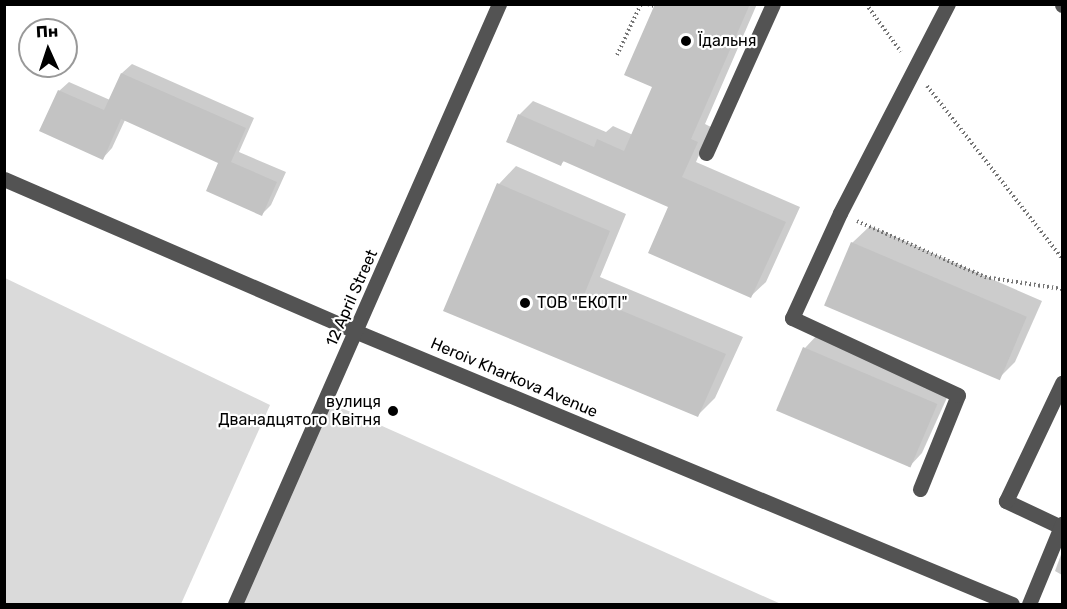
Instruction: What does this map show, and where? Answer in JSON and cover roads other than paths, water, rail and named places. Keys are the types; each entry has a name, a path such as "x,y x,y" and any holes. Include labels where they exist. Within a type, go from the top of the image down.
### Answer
{"street":[{"name":"12 April Street","path":"236,604 500,4"},
{"path":"705,153 773,4"},
{"path":"920,489 958,395 792,318 840,213 948,4"},
{"name":"Heroiv Kharkova Avenue","path":"4,179 357,332 1012,604"},
{"path":"1029,604 1062,526 1006,501 1062,383"}],"place":[{"name":"Їдальня","path":"686,41"},
{"name":"ТОВ \"ЕКОТI\"","path":"525,303"},
{"name":"вулиця Дванадцятого Квітня","path":"393,411"}]}
